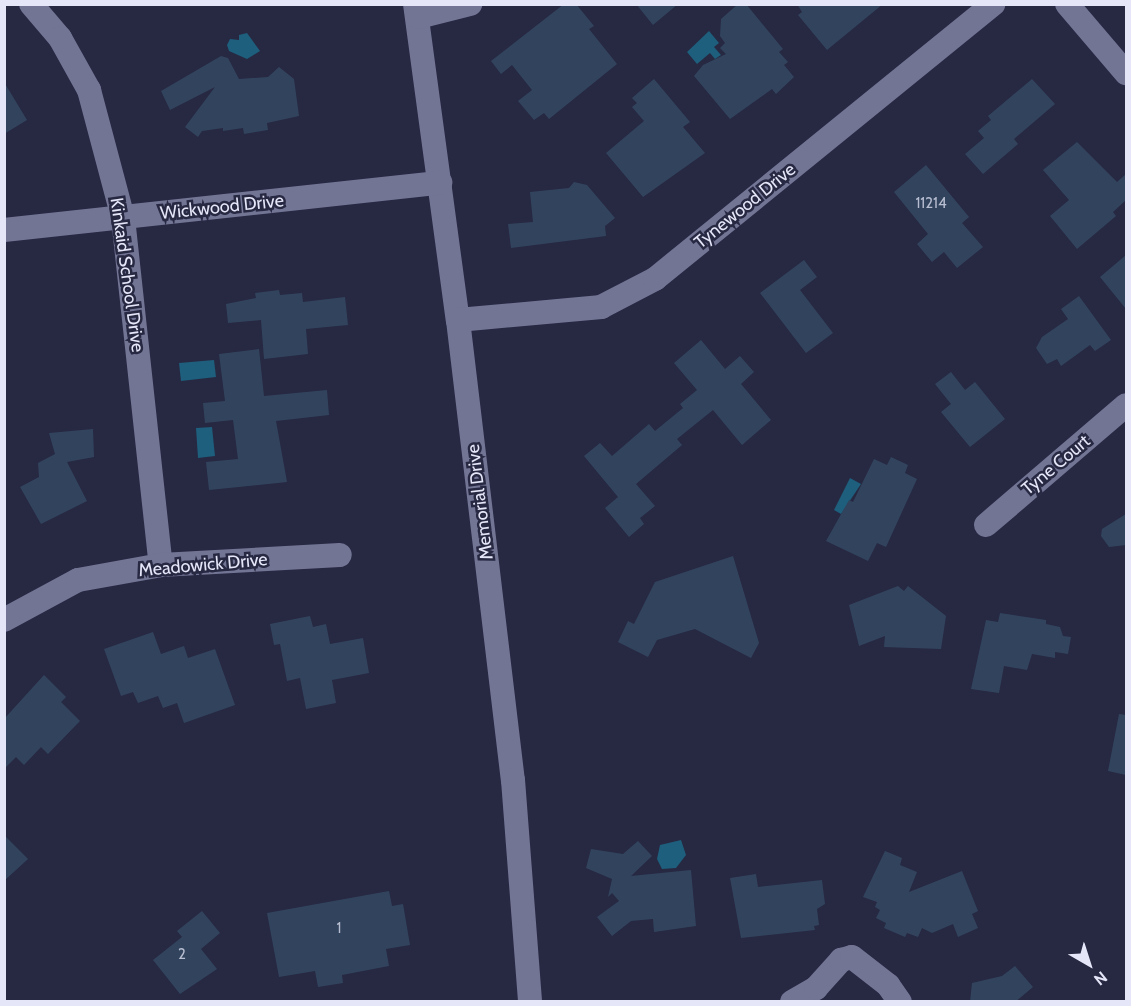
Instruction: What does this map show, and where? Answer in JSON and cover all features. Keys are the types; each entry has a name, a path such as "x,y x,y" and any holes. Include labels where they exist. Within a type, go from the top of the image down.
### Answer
{"street":[{"name":"Kinkaid School Drive","path":"31,4 60,38 89,90 123,218 161,565"},
{"path":"417,11 470,4"},
{"name":"Tynewood Drive","path":"458,320 601,307 655,279 993,4"},
{"path":"1067,4 1126,73"},
{"name":"Memorial Drive","path":"417,11 458,320 508,735 530,1002"},
{"name":"Wickwood Drive","path":"4,230 440,183"},
{"name":"Tyne Court","path":"986,525 1126,405"},
{"name":"Meadowick Drive","path":"4,620 78,580 161,565 340,555"},
{"path":"792,1002 823,995 834,966 852,957 888,985 900,1002"}],"water":[{"path":"709,31 719,43 714,47 721,55 715,59 710,53 697,64 687,52"},
{"path":"247,33 260,51 247,59 229,51 227,45 230,39 239,40 239,35"},
{"path":"214,360 216,377 181,381 179,363"},
{"path":"212,427 215,456 198,458 196,428"},
{"path":"850,478 861,484 841,514 834,510"},
{"path":"681,840 686,855 676,868 662,869 657,859 660,845"}],"building":[{"path":"564,4 576,4 594,26 589,29 617,64 549,119 544,113 534,120 518,101 532,90 512,65 501,74 491,61"},
{"path":"636,4 678,4 653,25"},
{"path":"738,4 746,4 783,49 779,52 788,62 784,65 794,77 776,94 772,89 730,119 694,76 703,65 726,54 720,48 725,43 720,36 721,19"},
{"path":"797,4 883,4 827,50 798,15 802,12"},
{"path":"221,56 228,58 239,79 268,77 279,67 294,79 299,116 267,123 268,130 244,134 243,128 223,131 223,128 202,131 198,137 185,127 215,87 170,110 161,91"},
{"path":"654,79 690,122 683,127 705,153 643,197 606,153 644,121 632,107 637,103 632,98"},
{"path":"1032,79 1055,104 1014,139 1018,144 983,174 965,154 984,138 978,131 991,120 988,116"},
{"path":"4,82 27,120 4,134"},
{"path":"1077,142 1117,182 1126,174 1126,200 1113,212 1116,216 1077,249 1050,216 1069,200 1043,170"},
{"path":"926,165 969,217 962,223 983,247 957,268 944,252 932,262 917,244 928,234 894,192"},
{"path":"574,182 587,185 615,218 605,226 606,236 511,248 508,224 533,222 530,192 569,188"},
{"path":"1126,255 1126,309 1100,277"},
{"path":"804,260 817,277 800,290 833,333 806,353 760,293"},
{"path":"279,290 280,295 302,293 303,302 345,297 348,325 306,329 308,354 264,359 261,320 228,323 226,304 256,298 255,293"},
{"path":"1079,296 1111,340 1095,351 1090,345 1061,366 1057,359 1047,364 1036,348 1042,337 1068,319 1061,309"},
{"path":"701,340 725,369 740,356 754,372 741,384 771,420 742,445 713,410 677,439 682,445 636,484 655,506 640,518 644,524 629,537 605,508 618,497 584,456 600,443 612,456 649,424 655,431 683,408 680,404 697,390 674,363"},
{"path":"259,349 264,396 327,390 329,415 276,421 287,482 209,490 206,462 238,459 233,420 205,423 203,403 225,401 219,354"},
{"path":"951,372 965,390 975,382 1005,419 970,447 941,412 951,404 935,384"},
{"path":"93,429 94,457 67,462 87,501 41,524 20,487 39,477 38,463 55,454 49,433"},
{"path":"891,457 908,465 905,473 917,479 886,547 877,543 868,561 826,541 849,500 853,502 874,459 887,465"},
{"path":"1126,514 1126,545 1109,547 1101,536 1102,529"},
{"path":"733,556 759,643 751,658 695,629 657,640 648,657 618,642 628,621 634,624 655,582"},
{"path":"898,586 904,591 908,586 946,616 941,649 884,647 885,636 859,646 849,605"},
{"path":"1000,613 1046,620 1046,624 1060,627 1063,636 1071,637 1068,654 1055,652 1055,658 1032,654 1027,670 1004,666 999,693 971,689 986,620 998,622"},
{"path":"310,616 313,627 326,624 330,644 363,638 369,673 332,680 336,703 306,709 300,678 287,681 280,644 274,645 270,624"},
{"path":"153,632 161,654 184,646 188,658 215,649 235,705 184,723 177,703 163,708 158,696 138,703 133,692 121,696 104,649"},
{"path":"44,675 66,697 61,702 80,721 48,754 41,747 24,765 16,757 4,769 4,719"},
{"path":"1119,714 1126,715 1126,775 1108,771"},
{"path":"4,835 28,859 4,881"},
{"path":"638,841 652,856 631,876 691,870 696,926 654,932 653,919 631,921 612,936 597,917 619,901 612,893 608,897 612,879 586,868 591,849 623,854"},
{"path":"885,851 902,858 900,865 917,872 909,892 962,871 978,911 972,914 978,928 958,937 953,924 932,933 922,928 918,937 907,933 905,937 884,928 886,923 876,918 880,910 875,907 877,902 863,897"},
{"path":"756,874 758,887 822,880 825,904 817,909 819,925 814,926 815,930 741,938 730,878"},
{"path":"389,891 392,906 403,904 410,945 386,949 389,966 342,975 343,983 318,987 315,971 279,977 267,913"},
{"path":"202,911 220,933 201,949 217,969 180,994 153,960 182,937 177,931"},
{"path":"1015,966 1033,987 1015,1002 970,1002 972,983 1002,976"}]}
